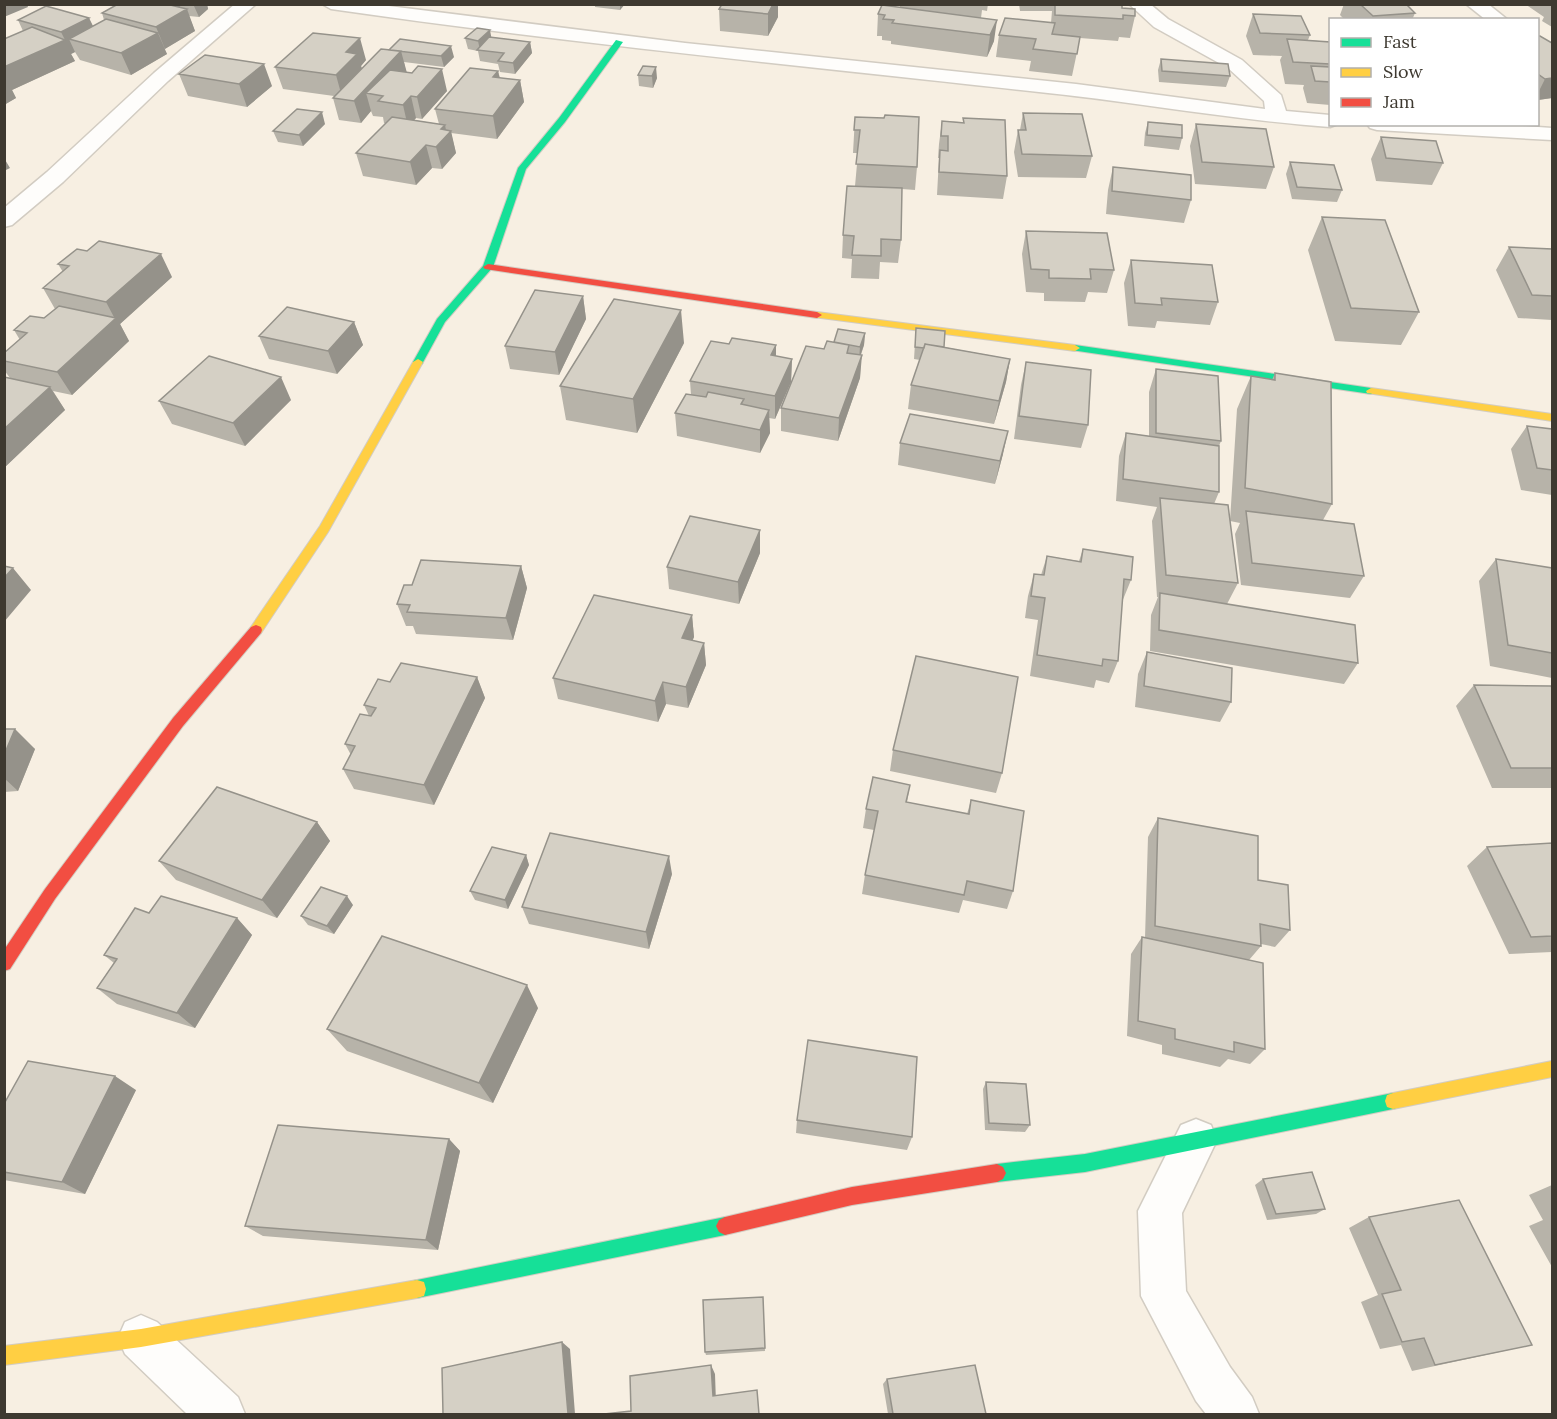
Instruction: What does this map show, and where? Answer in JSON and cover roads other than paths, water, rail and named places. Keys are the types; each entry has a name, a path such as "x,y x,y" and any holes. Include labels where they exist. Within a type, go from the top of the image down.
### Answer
{"street":[{"path":"4,220 55,177 160,77 247,4"},
{"path":"331,4 619,42 1105,93 1277,118 1329,122"},
{"path":"1138,4 1161,23 1234,64 1274,99 1277,118"},
{"path":"1475,4 1496,18"},
{"path":"4,964 50,894 178,722 248,642 324,529 441,321 488,267 522,168 562,120 619,42"},
{"path":"1412,126 1552,134"},
{"path":"488,267 894,326 1102,352 1552,418"},
{"path":"4,1356 141,1338 504,1273 703,1231 852,1196 1007,1171 1085,1163 1552,1069"},
{"path":"1196,1140 1160,1211 1164,1296 1213,1384 1235,1414"},
{"path":"141,1338 222,1414"}]}
